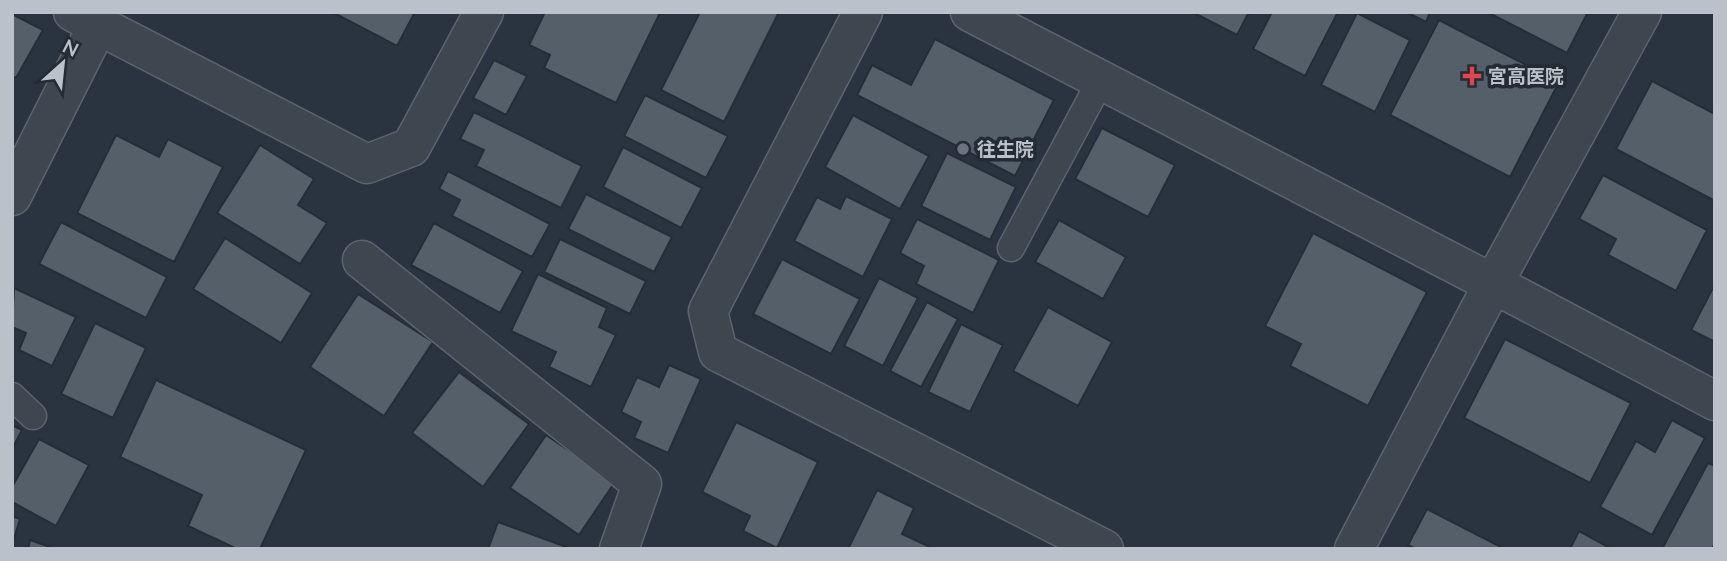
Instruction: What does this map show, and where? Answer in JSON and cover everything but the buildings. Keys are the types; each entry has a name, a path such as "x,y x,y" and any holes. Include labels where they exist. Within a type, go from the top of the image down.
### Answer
{"street":[{"path":"12,196 85,19 367,164 411,147 484,12"},
{"path":"863,12 708,311 718,352 1104,549"},
{"path":"970,12 1715,401"},
{"path":"1354,549 1493,284 1642,12"},
{"path":"362,260 642,484 619,549"}],"lane":[{"path":"1011,248 1101,80"},
{"path":"12,396 33,416"}],"place":[{"name":"宮高医院","path":"1472,76"},
{"name":"往生院","path":"963,149"}]}
